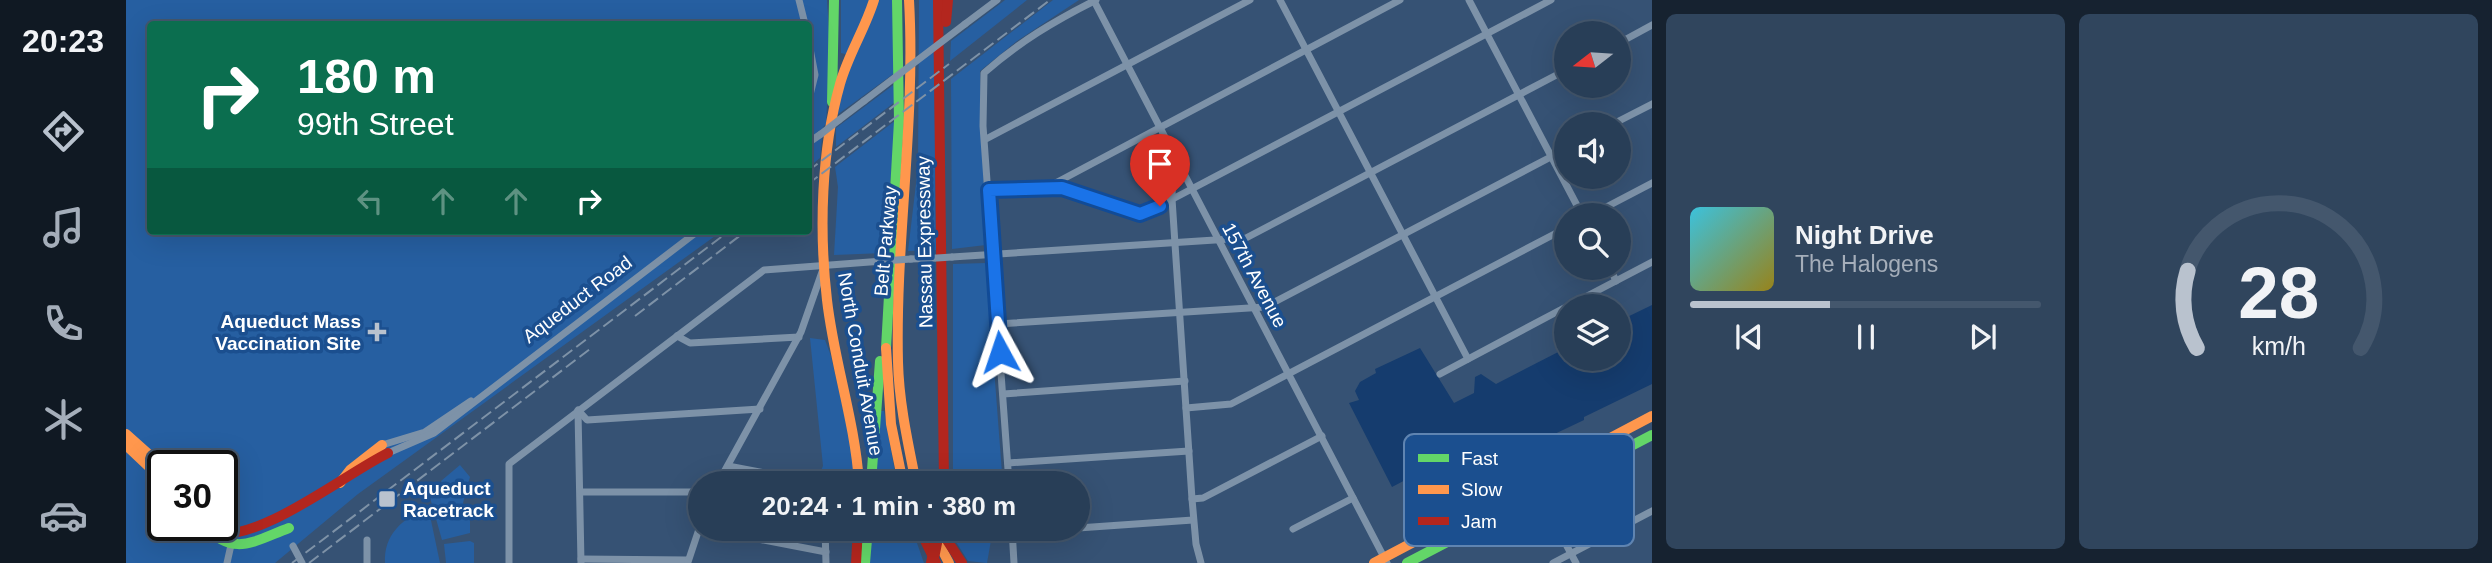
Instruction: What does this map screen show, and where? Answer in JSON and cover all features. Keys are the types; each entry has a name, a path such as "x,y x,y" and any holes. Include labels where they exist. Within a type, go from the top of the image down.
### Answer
{"main road":[{"name":"North Conduit Avenue","path":"832,0 835,28 835,120 824,265 830,319 855,430 858,471"},
{"path":"835,120 842,76 874,0"},
{"name":"Belt Parkway","path":"897,0 902,106 887,305 889,408 901,471"},
{"name":"Belt Parkway","path":"909,0 913,41 913,127 899,308 900,393 912,471"},
{"path":"913,41 914,0"},
{"name":"Nassau Expressway","path":"938,0 942,75 944,471"},
{"path":"942,75 948,0"},
{"path":"872,471 887,305"},
{"path":"900,393 919,471"},
{"path":"1617,434 1652,416"},
{"path":"126,434 147,453"},
{"path":"1634,445 1652,435"},
{"path":"126,445 147,465"},
{"name":"Aqueduct Road","path":"229,554 260,553 337,490 350,470 385,449"},
{"name":"Aqueduct Road","path":"229,554 296,524"},
{"path":"206,541 229,554"},
{"path":"856,563 857,541"},
{"path":"865,563 867,541"},
{"path":"925,541 936,563"},
{"path":"936,563 938,541"},
{"path":"938,541 949,563"},
{"path":"936,563 942,541"},
{"path":"947,541 961,563"},
{"path":"1382,562 1411,546"},
{"path":"1407,563 1440,546"}],"street":[{"path":"799,0 804,21"},
{"path":"812,140 835,120 997,0"},
{"path":"986,139 1250,0"},
{"path":"1280,0 1468,359"},
{"path":"1047,188 1400,0"},
{"path":"1469,0 1576,203"},
{"path":"989,190 1062,188 1140,214 1550,0"},
{"path":"1008,471 989,190 984,73 1016,44 1041,28 1095,1"},
{"name":"157th Avenue","path":"1095,1 1126,65 1289,373 1382,562"},
{"path":"1631,36 1652,25"},
{"path":"812,59 815,75 812,87"},
{"path":"509,563 509,464 764,270 1246,238 1554,76"},
{"path":"1631,115 1652,104"},
{"path":"1173,155 1172,199 1193,520 1201,563"},
{"path":"998,324 1265,307 1554,155"},
{"path":"1614,203 1652,183"},
{"path":"1186,408 1231,404 1554,234"},
{"name":"Aqueduct Road","path":"385,449 427,437 693,235"},
{"path":"1592,294 1652,262"},
{"path":"724,471 799,337 824,265"},
{"path":"1440,374 1554,314"},
{"path":"677,336 690,343 799,337"},
{"path":"1003,394 1185,381"},
{"path":"578,410 587,419 760,409"},
{"path":"578,410 581,561 688,561 695,541"},
{"path":"1192,499 1203,498 1321,436"},
{"path":"1008,463 1189,451"},
{"path":"727,466 754,471"},
{"path":"581,492 688,492"},
{"path":"1293,529 1353,499"},
{"path":"1634,521 1652,511"},
{"path":"1090,527 1193,520"},
{"path":"367,540 367,563"},
{"path":"768,541 826,552"},
{"path":"826,541 826,563"},
{"path":"1012,541 1013,563"},
{"path":"293,546 302,563"},
{"path":"1567,546 1576,563"},
{"path":"1553,563 1586,546"}],"shaded area":[{"name":"Aqueduct Racetrack","path":"126,0 827,0 830,47 826,124 823,127 820,158 812,165 812,21 147,21 147,235 716,235 358,494 275,563 126,563"},
{"path":"841,0 871,0 849,55 841,53"},
{"path":"877,0 892,0 896,72 837,115 841,91"},
{"path":"919,0 934,0 936,250 908,251 918,167"},
{"path":"1005,0 1027,0 950,61 951,41"},
{"path":"1053,0 1079,0 1017,41 980,71 986,245 952,249 951,79"},
{"path":"896,83 895,102 836,147 836,128"},
{"path":"896,120 884,253 834,255 838,187 835,167"},
{"path":"986,263 1002,471 953,471 953,264"},
{"path":"1652,305 1652,384 1555,434 1404,434 1404,481 1392,487 1349,403 1359,400 1355,391 1360,382 1376,373 1375,369 1420,348 1454,403 1474,393 1475,377 1481,374 1496,384 1554,354 1554,371 1631,371 1631,315"},
{"path":"810,338 825,340 831,356 854,457 853,471 821,471 823,466"},
{"path":"879,411 884,411 895,471 875,471"},
{"path":"460,465 470,477 463,503 470,520 470,533 442,540 429,494 448,493 441,481"},
{"path":"429,511 440,563 385,563 387,544 396,528 411,517"},
{"path":"470,541 474,543 474,563 446,563 444,544"},
{"path":"870,541 916,541 924,563 869,563"},
{"path":"956,541 991,541 987,563 968,561"}],"railway":[{"path":"812,181 1050,0"},
{"path":"812,168 949,64"},
{"path":"292,563 724,235"},
{"path":"635,316 741,235"},
{"path":"309,563 590,349"}],"traffic: fast":[{"path":"832,102 834,0"},
{"path":"886,348 899,121 897,0"},
{"path":"872,471 880,361"},
{"path":"1634,444 1652,435"},
{"path":"225,541 244,544 289,528"},
{"path":"865,563 867,541"},
{"path":"1407,563 1440,546"}],"traffic: slow":[{"path":"858,471 827,300 823,191 829,136 840,84 874,0"},
{"path":"909,0 910,91 899,271 898,362 902,408 914,471"},
{"path":"886,348 891,424 901,471"},
{"path":"1618,434 1652,416"},
{"path":"126,434 147,453"},
{"path":"126,445 147,465"},
{"path":"340,483 350,470 382,445"},
{"path":"938,542 949,563"},
{"path":"1374,563 1406,546"}],"traffic: jam":[{"path":"938,0 944,471"},
{"path":"946,22 948,0"},
{"path":"238,532 254,528 302,505 388,453"},
{"path":"856,563 857,541"},
{"path":"925,541 936,563"},
{"path":"932,563 936,541"},
{"path":"948,541 962,563"}],"place":[{"name":"Aqueduct Mass Vaccination Site","path":"377,332"},
{"name":"Aqueduct Racetrack","path":"387,499"}],"route":[{"path":"1000,352 989,190 1062,188 1140,214 1160,206"}]}
